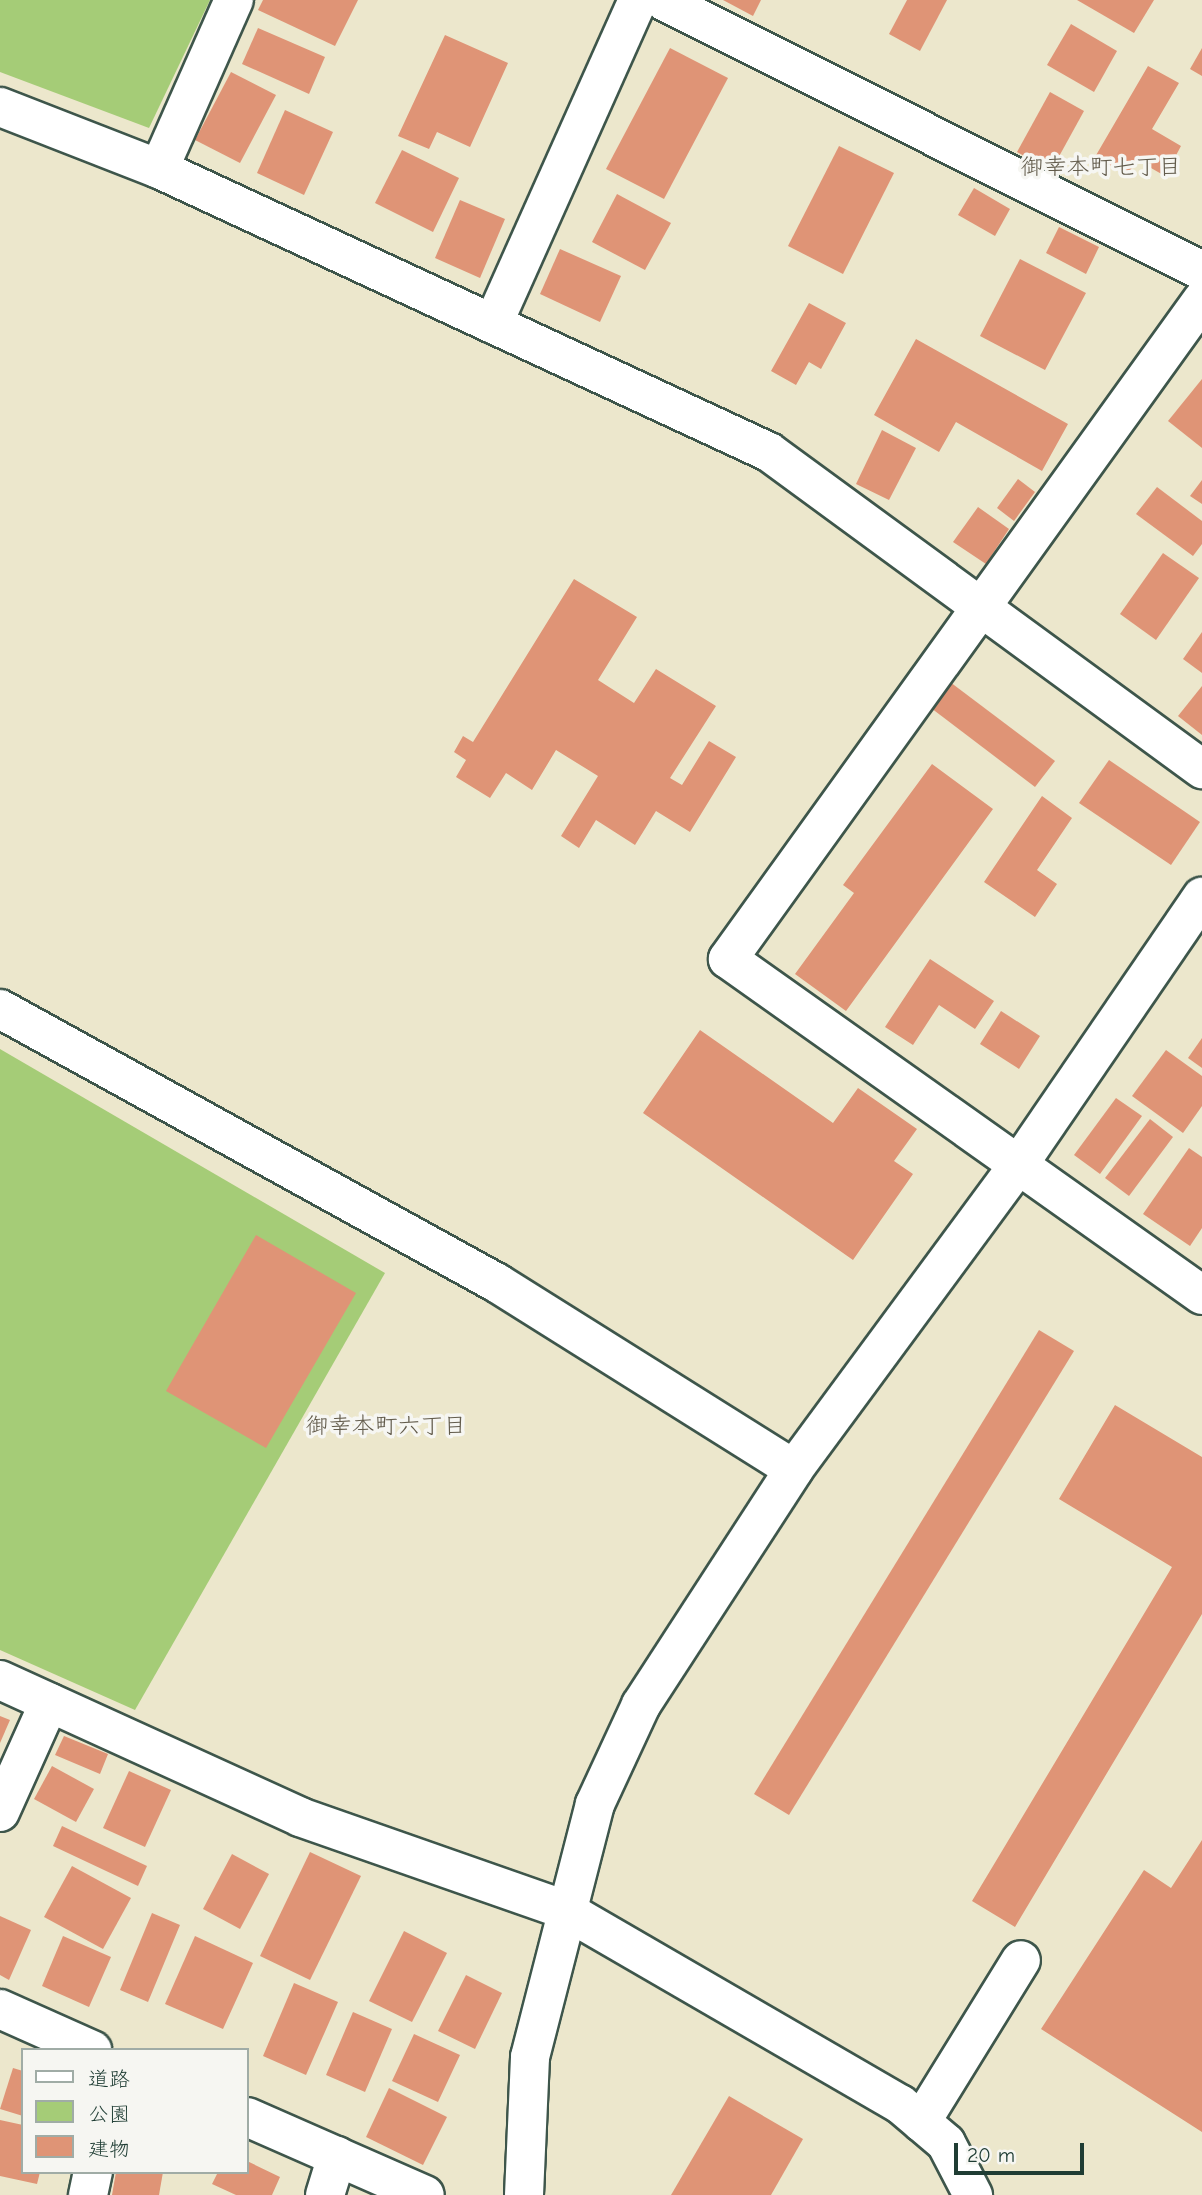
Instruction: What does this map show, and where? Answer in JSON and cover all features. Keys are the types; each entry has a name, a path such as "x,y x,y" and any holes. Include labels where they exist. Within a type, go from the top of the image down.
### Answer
{"street":[{"path":"159,169 234,0"},
{"path":"493,324 638,0"},
{"path":"662,0 1202,271"},
{"path":"0,107 159,169 769,452 1202,769"},
{"path":"1202,300 985,610 728,959 1202,1295"},
{"path":"524,2195 530,2057 565,1910 595,1804 641,1705 794,1469 1019,1164 1202,897"},
{"path":"0,1009 497,1283 794,1469"},
{"path":"0,1680 300,1817 565,1910 921,2122 946,2143 973,2195"},
{"path":"0,1812 49,1703"},
{"path":"921,2122 1021,1960"},
{"path":"0,2009 88,2048"},
{"path":"248,2117 425,2195"},
{"path":"326,2195 337,2156"},
{"path":"88,2195 93,2174"}],"green space":[{"path":"0,0 210,0 149,128 0,72"},
{"path":"0,1049 385,1273 135,1710 0,1650"}],"building":[{"path":"263,0 358,0 335,46 258,10"},
{"path":"723,0 761,0 753,16"},
{"path":"907,0 947,0 920,51 889,34"},
{"path":"1077,0 1154,0 1134,33"},
{"path":"1071,24 1117,51 1094,92 1047,65"},
{"path":"258,28 325,57 309,94 242,64"},
{"path":"445,35 508,63 470,147 437,132 429,149 398,136"},
{"path":"670,48 728,78 664,199 606,169"},
{"path":"1202,48 1202,76 1190,69"},
{"path":"1148,66 1179,83 1152,129 1181,146 1165,176 1137,160 1127,175 1095,157"},
{"path":"231,72 276,95 240,163 195,140"},
{"path":"1050,92 1084,111 1051,171 1017,152"},
{"path":"285,110 333,132 304,195 257,173"},
{"path":"839,146 894,173 843,274 788,246"},
{"path":"402,150 459,178 433,232 375,203"},
{"path":"974,188 1010,209 995,236 958,215"},
{"path":"617,194 671,223 645,270 592,242"},
{"path":"460,200 505,219 480,278 435,258"},
{"path":"1059,227 1099,247 1086,274 1046,253"},
{"path":"560,249 621,276 600,322 540,294"},
{"path":"1020,259 1086,293 1045,370 980,336"},
{"path":"809,303 846,323 821,369 809,362 796,385 771,371"},
{"path":"916,339 1068,424 1042,471 956,422 939,452 874,415"},
{"path":"1202,379 1202,448 1168,421"},
{"path":"882,430 916,448 889,500 856,484"},
{"path":"1018,479 1035,492 1014,521 997,508"},
{"path":"1202,480 1202,504 1190,496"},
{"path":"1157,487 1202,521 1202,544 1193,556 1136,514"},
{"path":"978,507 1009,529 986,564 953,542"},
{"path":"1163,553 1199,578 1156,640 1120,614"},
{"path":"574,579 637,617 598,680 634,703 656,669 716,706 670,778 682,785 709,741 736,757 690,832 656,811 635,845 596,820 579,848 561,836 598,776 556,750 532,790 506,773 490,798 456,777 466,760 454,752 463,736 473,742"},
{"path":"1202,632 1202,673 1183,659"},
{"path":"950,682 1055,761 1035,787 931,708"},
{"path":"1202,686 1202,735 1178,716"},
{"path":"1109,760 1200,822 1171,865 1079,803"},
{"path":"932,764 993,809 846,1011 795,974 854,893 843,885"},
{"path":"1042,796 1072,818 1037,870 1057,884 1035,917 984,882"},
{"path":"930,959 994,1001 975,1029 939,1005 913,1045 885,1027"},
{"path":"1001,1011 1040,1036 1019,1069 980,1044"},
{"path":"700,1030 833,1123 858,1088 917,1129 894,1161 913,1174 853,1260 643,1113"},
{"path":"1202,1038 1202,1068 1188,1058"},
{"path":"1166,1050 1202,1076 1202,1106 1183,1133 1132,1096"},
{"path":"1116,1098 1142,1116 1100,1174 1074,1155"},
{"path":"1150,1119 1173,1137 1129,1196 1105,1178"},
{"path":"1189,1148 1202,1157 1202,1228 1190,1246 1143,1214"},
{"path":"256,1235 356,1293 266,1448 166,1391"},
{"path":"1039,1330 1074,1351 789,1815 754,1794"},
{"path":"1115,1405 1202,1457 1202,1614 1015,1927 972,1901 1172,1567 1059,1499"},
{"path":"0,1716 10,1720 0,1743"},
{"path":"64,1736 108,1754 100,1774 55,1755"},
{"path":"52,1766 94,1789 76,1822 34,1799"},
{"path":"129,1771 171,1790 145,1847 103,1828"},
{"path":"62,1826 147,1866 138,1886 53,1846"},
{"path":"1202,1840 1202,2132 1041,2029 1144,1870 1171,1888"},
{"path":"310,1852 361,1876 310,1980 260,1956"},
{"path":"232,1854 269,1874 240,1929 203,1909"},
{"path":"72,1866 131,1898 103,1949 44,1917"},
{"path":"152,1913 180,1925 148,2002 120,1990"},
{"path":"0,1916 31,1930 9,1980 0,1975"},
{"path":"404,1931 447,1953 412,2022 369,2001"},
{"path":"63,1936 111,1957 89,2007 42,1986"},
{"path":"195,1936 253,1963 223,2029 165,2004"},
{"path":"466,1975 502,1993 475,2049 438,2031"},
{"path":"294,1983 338,2002 306,2075 263,2056"},
{"path":"353,2012 392,2029 365,2092 326,2075"},
{"path":"414,2034 460,2055 438,2102 392,2081"},
{"path":"13,2068 21,2070 21,2115 0,2109"},
{"path":"389,2088 447,2117 423,2165 366,2137"},
{"path":"729,2096 803,2139 771,2195 671,2195"},
{"path":"0,2120 21,2125 21,2174 40,2174 37,2184 0,2176"},
{"path":"248,2161 280,2177 272,2195 236,2195 212,2184 217,2174 248,2174"},
{"path":"116,2174 163,2174 159,2195 112,2195"}],"district":[{"name":"御幸本町七丁目","path":"1101,167"},
{"name":"御幸本町六丁目","path":"386,1426"}]}
